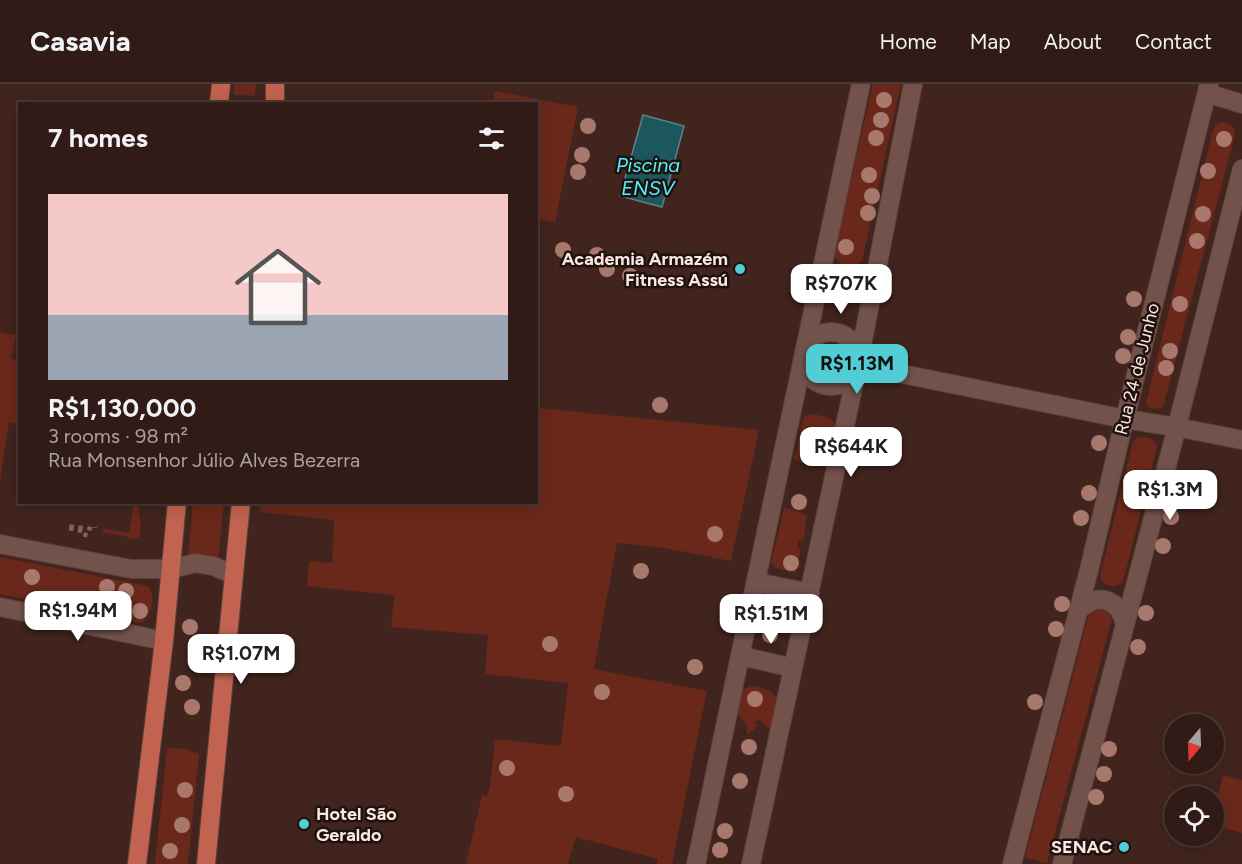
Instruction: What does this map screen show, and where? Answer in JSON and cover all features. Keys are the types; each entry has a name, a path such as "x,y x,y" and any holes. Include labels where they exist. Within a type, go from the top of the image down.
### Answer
{"main road":[{"path":"219,102 221,84"},
{"path":"275,84 275,102"},
{"path":"137,864 164,641 177,504"},
{"path":"206,864 241,504"}],"street":[{"path":"696,864 861,84"},
{"path":"751,864 858,365 913,84"},
{"path":"1208,89 1242,104"},
{"name":"Rua 24 de Junho","path":"1012,864 1079,610 1208,89"},
{"path":"1062,864 1242,169"},
{"path":"833,332 847,337 853,343 857,350 858,365 844,383 829,385 813,378 805,362 805,354 812,340 818,335 833,332"},
{"path":"858,365 1125,419 1242,440"},
{"path":"0,544 131,569 171,569 195,563 213,566 234,575"},
{"path":"1089,570 1095,584 1108,591 1123,591 1135,582"},
{"path":"756,582 810,593"},
{"path":"1079,610 1094,600 1112,602 1119,608 1125,625"},
{"path":"0,607 164,641"},
{"path":"741,656 793,668"}],"path":[{"path":"85,537 86,532 68,528 68,526 95,528"}],"shaded area":[{"path":"234,84 256,84 255,95 235,95"},
{"path":"873,84 901,84 862,261 850,267 842,265 834,254"},
{"path":"495,91 578,107 555,222 538,219 538,102 493,102"},
{"path":"1219,123 1230,125 1235,135 1163,407 1153,409 1146,403 1213,130"},
{"path":"0,332 16,335 11,358 18,361 18,424 9,423 0,481"},
{"path":"538,408 759,430 731,561 665,548 617,543 594,669 707,691 672,864 657,864 658,859 576,837 568,864 466,864 482,795 487,796 490,786 495,739 561,746 568,683 485,674 488,635 391,627 394,595 307,586 309,561 332,563 334,520 260,512 261,504 538,504"},
{"path":"813,414 830,418 837,426 834,437 830,436 827,439 833,444 829,460 818,454 821,463 816,466 794,460 804,417"},
{"path":"1138,437 1150,439 1157,447 1123,582 1110,586 1104,583 1100,576 1133,442"},
{"path":"134,504 139,504 141,529 139,537 133,539 103,532 103,529 129,533"},
{"path":"193,504 224,504 218,562 188,557"},
{"path":"784,508 800,512 807,518 803,541 799,540 797,548 801,549 796,573 776,568 771,563"},
{"path":"0,557 148,586 153,601 152,606 141,623 0,594"},
{"path":"1095,608 1108,612 1112,619 1047,863 1025,858 1089,613"},
{"path":"755,686 770,691 778,698 772,731 759,719 755,722 758,726 747,735 747,725 735,711 742,691"},
{"path":"167,748 185,749 199,754 188,864 155,864"},
{"path":"1223,775 1242,780 1242,833 1224,828 1224,786 1220,786"}],"water":[{"name":"Piscina ENSV","path":"643,115 684,126 662,207 620,196"}],"place":[{"name":"Academia Armazém Fitness Assú","path":"740,269"},
{"name":"Hotel São Geraldo","path":"304,824"},
{"name":"SENAC","path":"1124,847"}]}
